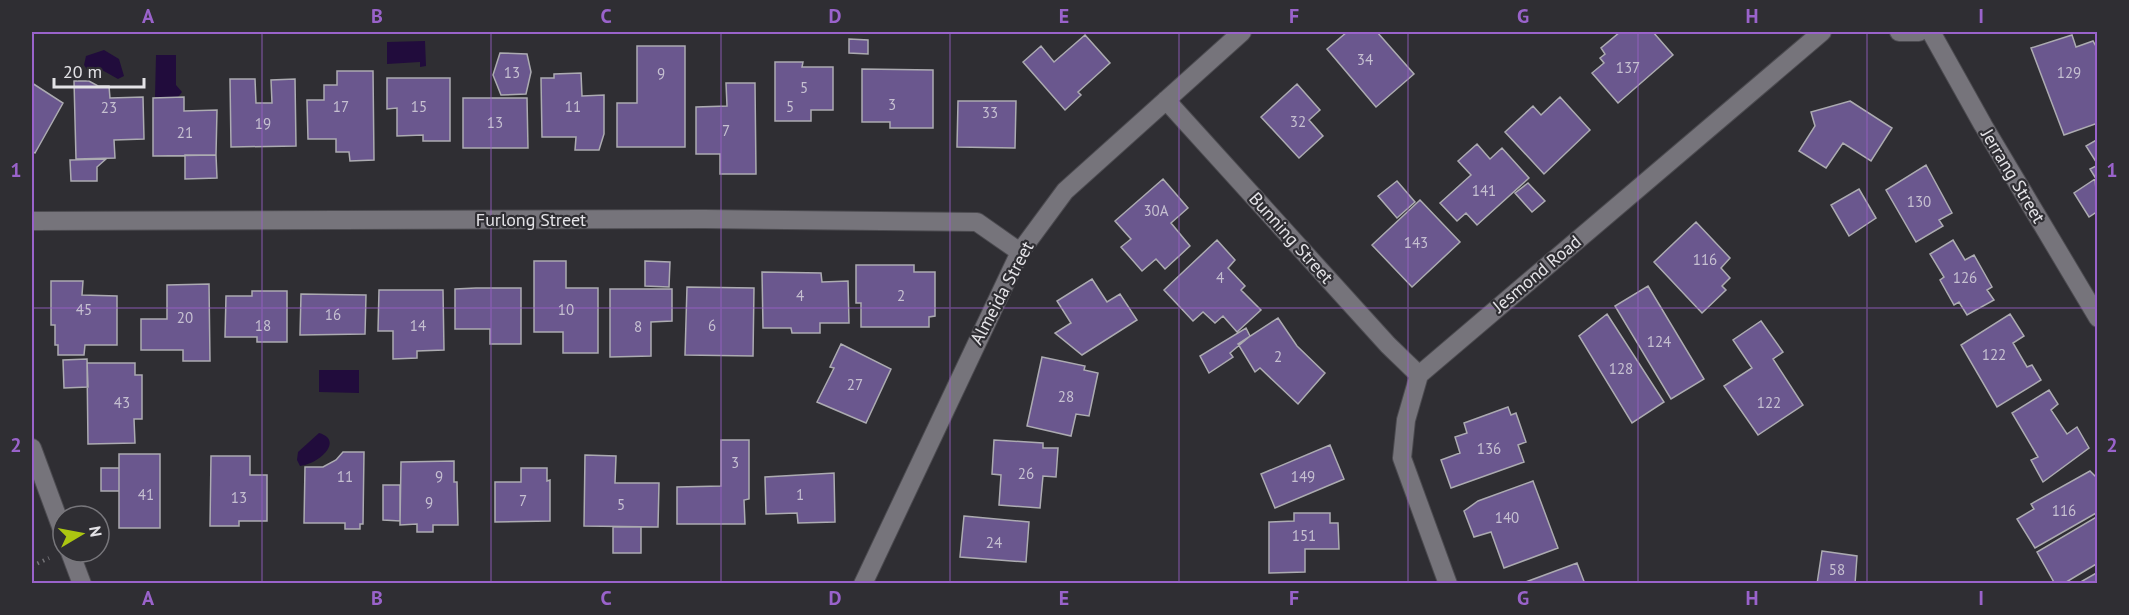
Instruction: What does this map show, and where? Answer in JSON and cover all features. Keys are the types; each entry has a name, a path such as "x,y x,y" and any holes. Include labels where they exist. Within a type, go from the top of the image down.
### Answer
{"street":[{"name":"Almeida Street","path":"863,584 1020,252 1065,191 1242,32"},
{"name":"Jesmond Road","path":"1419,375 1822,32"},
{"path":"1899,32 1919,32"},
{"name":"Jerrang Street","path":"1931,32 2097,318"},
{"name":"Bunning Street","path":"1166,100 1388,345 1419,375"},
{"name":"Furlong Street","path":"32,221 704,219 978,222 1020,252"},
{"path":"1419,375 1406,420 1402,458 1448,584"},
{"path":"32,448 53,504"},
{"path":"74,564 82,584"}],"shaded area":[{"path":"425,41 426,66 420,67 420,62 387,64 387,42"},
{"path":"104,50 119,59 124,76 118,79 102,70 88,71 84,65 86,56"},
{"path":"156,55 176,55 176,85 182,92 178,97 155,97"},
{"path":"319,370 359,370 359,393 319,392"},
{"path":"319,433 326,436 329,446 321,457 300,466 297,460 298,452"}],"building":[{"path":"1347,32 1377,32 1414,74 1376,107 1327,49"},
{"path":"1620,32 1653,32 1673,55 1618,103 1592,73 1604,63 1600,58 1605,54 1601,48"},
{"path":"1085,35 1110,63 1078,92 1081,95 1065,110 1023,62 1041,46 1054,62"},
{"path":"2072,35 2076,47 2093,41 2098,50 2098,123 2064,135 2031,48"},
{"path":"849,39 868,40 868,54 849,53"},
{"path":"637,46 685,46 685,147 617,147 617,103 637,103"},
{"path":"500,53 527,54 531,72 526,94 501,95 493,75"},
{"path":"775,62 803,62 802,67 833,67 833,110 811,110 811,121 775,121"},
{"path":"862,69 933,70 933,128 890,128 890,122 862,122"},
{"path":"337,71 373,71 374,160 350,161 349,152 336,152 336,139 308,139 307,100 324,100 324,85 337,85"},
{"path":"581,73 582,96 604,95 604,134 599,150 575,150 576,137 542,137 541,78 554,78 554,74"},
{"path":"387,78 450,78 450,141 423,141 423,135 397,136 397,108 387,109"},
{"path":"230,79 255,79 256,103 272,103 271,80 295,79 296,146 231,147"},
{"path":"74,81 89,81 98,86 109,86 110,98 143,97 144,139 114,140 115,158 76,159"},
{"path":"32,83 63,103 35,153 32,151"},
{"path":"726,83 755,83 756,174 720,174 720,154 696,154 696,107 727,106"},
{"path":"1297,84 1320,110 1309,120 1323,136 1299,158 1261,117"},
{"path":"184,97 184,111 217,110 216,155 153,156 153,98"},
{"path":"1560,97 1590,130 1544,174 1505,132 1533,106 1541,115"},
{"path":"463,98 527,98 528,148 463,148"},
{"path":"958,101 1016,101 1015,148 957,147"},
{"path":"1850,101 1892,128 1871,161 1843,143 1826,168 1799,151 1815,126 1811,112"},
{"path":"2098,139 2098,165 2086,146"},
{"path":"1477,144 1490,159 1502,148 1529,178 1477,225 1466,213 1457,221 1440,203 1471,175 1458,161"},
{"path":"185,155 216,155 217,178 185,179"},
{"path":"106,159 97,167 97,181 71,181 70,160"},
{"path":"1926,165 1952,213 1939,220 1943,226 1916,242 1886,190"},
{"path":"2098,165 2098,182 2090,169"},
{"path":"1163,179 1188,208 1171,223 1190,246 1165,269 1156,259 1142,271 1121,247 1131,239 1115,221"},
{"path":"2095,179 2098,211 2089,217 2074,193"},
{"path":"1397,181 1415,202 1397,218 1378,196"},
{"path":"1528,183 1545,201 1532,212 1515,193"},
{"path":"1859,189 1876,218 1849,236 1831,205"},
{"path":"1420,200 1460,242 1412,287 1372,245"},
{"path":"1696,222 1730,258 1721,268 1730,278 1722,286 1726,290 1702,313 1654,262"},
{"path":"1217,240 1235,260 1228,268 1245,286 1241,290 1261,310 1237,332 1223,316 1215,323 1203,312 1193,321 1164,290"},
{"path":"1953,240 1965,260 1974,255 1992,287 1987,290 1994,300 1967,315 1959,302 1954,305 1940,280 1944,277 1930,254"},
{"path":"534,261 566,261 566,288 598,288 598,353 563,353 563,332 534,332"},
{"path":"645,261 670,262 669,287 645,286"},
{"path":"856,265 914,265 914,272 935,272 935,316 929,317 929,327 861,327 861,303 856,303"},
{"path":"762,272 821,273 822,282 848,281 849,323 820,323 820,333 792,333 791,328 763,328"},
{"path":"1092,279 1107,302 1120,294 1137,320 1082,355 1055,333 1071,323 1057,301"},
{"path":"51,281 83,281 82,295 117,296 117,345 85,345 84,355 58,355 58,345 55,345 55,325 51,325"},
{"path":"209,284 210,361 183,361 183,350 141,350 141,319 167,319 167,285"},
{"path":"1648,286 1704,379 1671,399 1615,306"},
{"path":"687,287 754,288 753,356 685,355"},
{"path":"521,288 521,344 490,344 490,329 455,329 455,289"},
{"path":"610,289 672,289 672,321 651,322 651,356 610,357"},
{"path":"379,290 443,290 444,350 417,351 417,358 393,359 393,331 378,331"},
{"path":"252,291 287,291 287,342 257,342 257,337 225,337 226,296 252,296"},
{"path":"301,294 366,295 365,334 300,335"},
{"path":"1607,314 1664,402 1632,423 1579,336"},
{"path":"2010,314 2024,336 2013,343 2027,367 2032,365 2041,380 1997,407 1961,345"},
{"path":"1278,318 1297,346 1325,373 1298,404 1260,368 1255,372 1238,344"},
{"path":"1761,321 1783,352 1773,359 1803,405 1758,435 1724,386 1752,368 1733,340"},
{"path":"1246,328 1250,336 1230,353 1233,357 1209,373 1200,356"},
{"path":"841,344 891,369 866,423 817,402 834,368 830,367"},
{"path":"1042,357 1085,366 1084,370 1098,373 1089,416 1076,414 1071,436 1027,426"},
{"path":"87,359 88,387 64,388 63,360"},
{"path":"87,363 135,363 135,375 142,375 142,419 134,419 135,443 88,444"},
{"path":"2049,390 2058,404 2051,410 2067,434 2077,427 2089,448 2043,482 2031,460 2038,457 2012,413"},
{"path":"1508,407 1511,415 1516,413 1526,442 1518,445 1524,462 1451,488 1441,460 1460,453 1455,437 1467,433 1464,423"},
{"path":"721,440 749,440 749,499 744,500 745,524 677,524 677,487 721,486"},
{"path":"994,440 1043,443 1043,448 1058,448 1056,477 1043,476 1040,508 999,505 1001,475 992,474"},
{"path":"1330,445 1344,479 1275,508 1261,474"},
{"path":"343,452 364,452 363,524 360,524 360,529 345,529 345,523 304,523 305,467 323,467 336,460"},
{"path":"119,454 160,454 160,528 119,528"},
{"path":"585,455 616,456 615,483 659,483 658,527 584,526"},
{"path":"211,456 250,456 250,475 267,475 267,521 239,521 239,526 210,526"},
{"path":"454,461 458,525 433,525 433,532 417,532 417,524 400,525 401,462"},
{"path":"101,468 119,468 119,491 101,491"},
{"path":"521,468 547,468 547,481 550,480 550,521 495,522 495,482 521,482"},
{"path":"2090,471 2098,479 2098,512 2035,548 2017,519 2034,509 2031,504"},
{"path":"834,473 835,522 798,523 797,513 766,514 765,477"},
{"path":"1533,481 1558,548 1504,568 1491,532 1474,537 1464,511 1478,501"},
{"path":"383,485 400,485 400,521 383,520"},
{"path":"1294,513 1330,513 1330,523 1338,523 1339,549 1305,549 1305,572 1269,573 1269,522 1294,521"},
{"path":"964,516 1029,522 1026,562 960,557"},
{"path":"2098,516 2098,563 2063,584 2055,584 2037,552"},
{"path":"613,527 641,527 641,553 613,553"},
{"path":"1822,551 1857,556 1855,584 1817,584"},
{"path":"1577,563 1585,584 1523,584 1523,583"},
{"path":"2098,572 2098,584 2077,584"}]}
